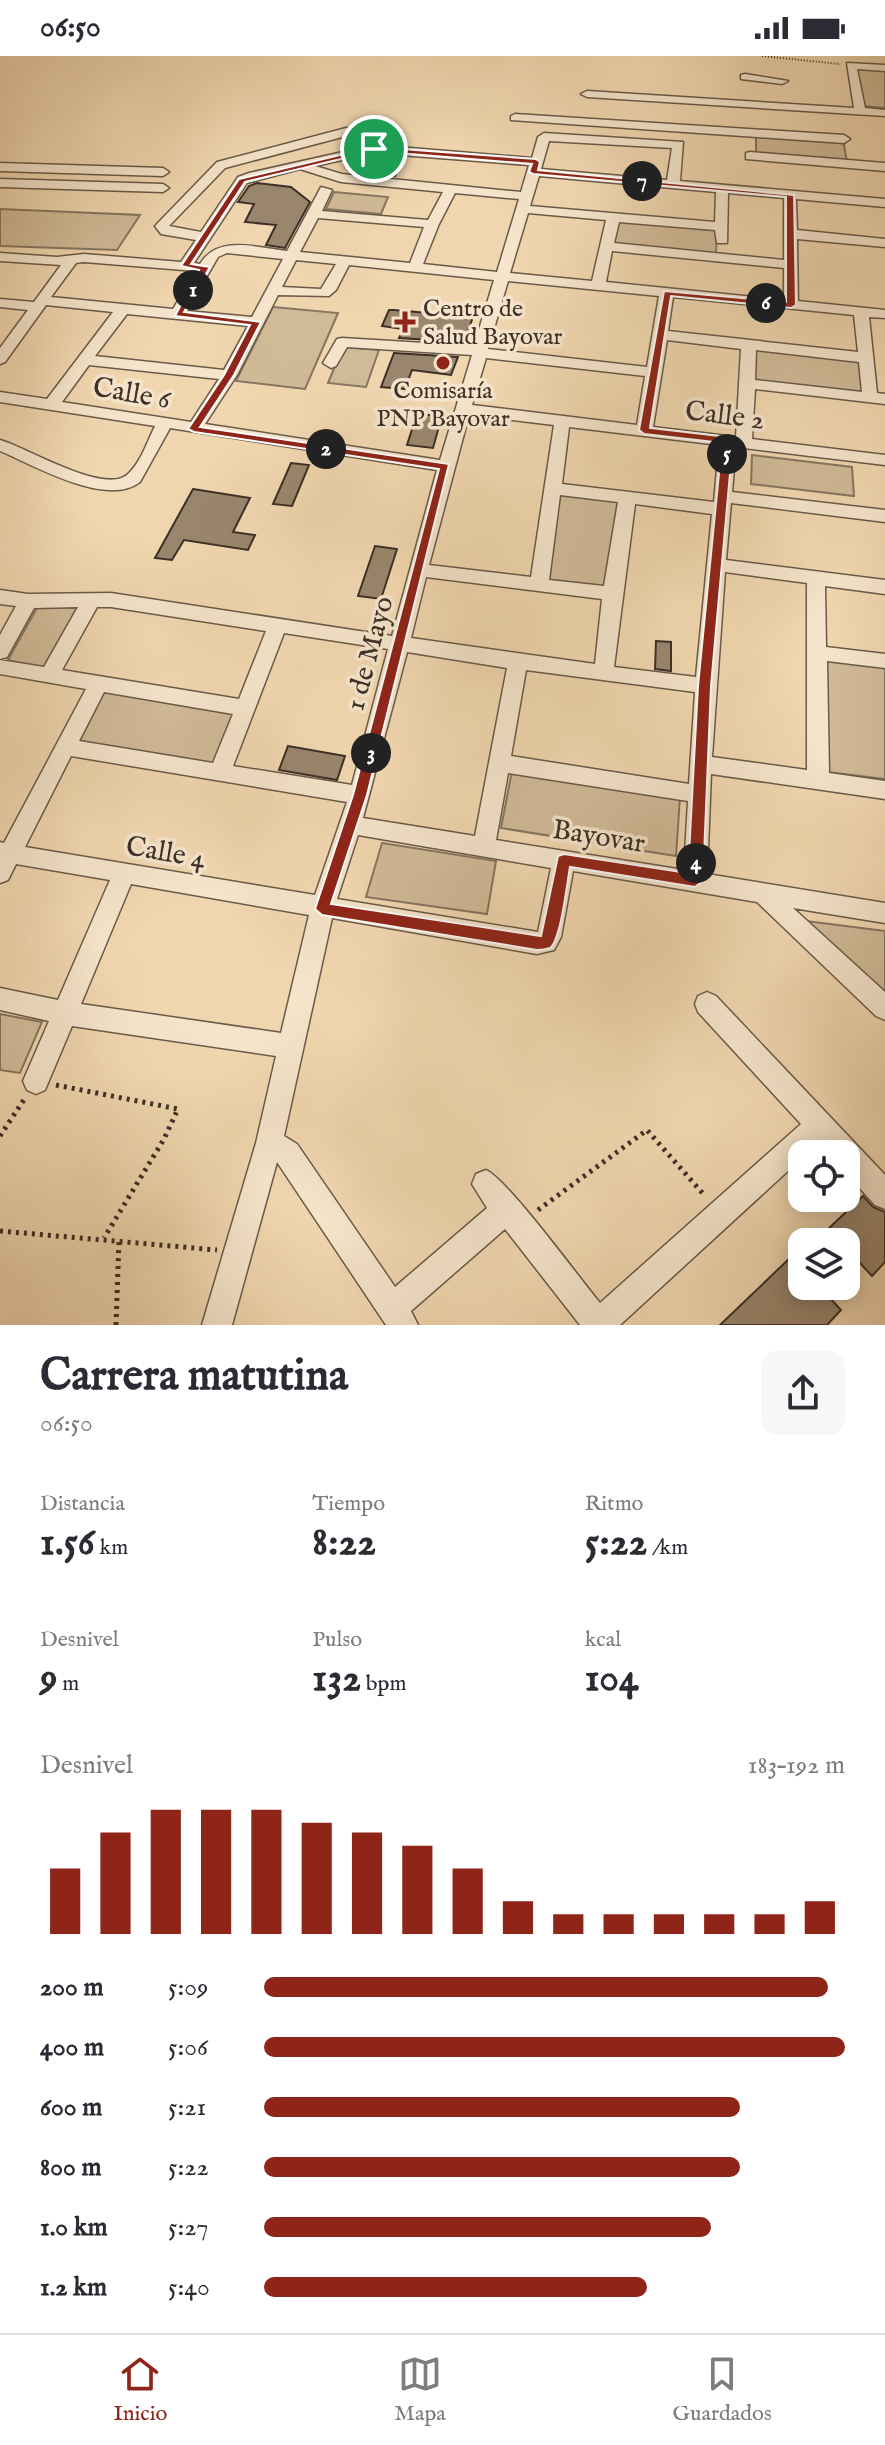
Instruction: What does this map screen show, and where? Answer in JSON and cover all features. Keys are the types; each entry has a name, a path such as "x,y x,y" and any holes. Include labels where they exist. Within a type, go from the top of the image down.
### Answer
{"street":[{"path":"860,111 851,65 885,68"},
{"path":"745,77 781,77 784,106"},
{"path":"587,94 885,113"},
{"path":"835,109 849,164"},
{"path":"515,118 844,139"},
{"path":"205,237 166,231 162,226 221,165 346,132"},
{"path":"748,173 752,133"},
{"name":"1 de Mayo","path":"217,1325 269,1143 322,909 360,795 446,466 544,137 679,145 673,184"},
{"path":"185,266 242,180 389,148 722,188 748,173 849,164 885,167"},
{"path":"300,166 341,178 451,189 613,217 723,227"},
{"path":"0,167 163,172"},
{"path":"748,173 790,195 885,203"},
{"path":"0,183 163,188"},
{"path":"721,258 722,188"},
{"path":"415,268 432,224 451,189"},
{"path":"194,429 229,375 326,190"},
{"path":"790,195 791,305"},
{"path":"313,214 432,224"},
{"path":"598,286 613,217"},
{"path":"792,234 885,247"},
{"path":"607,246 792,265"},
{"path":"178,314 213,254 225,249 885,314"},
{"path":"0,257 205,267"},
{"path":"0,359 6,344 42,304 71,260"},
{"path":"273,291 324,293 329,290 344,261"},
{"path":"644,430 667,293"},
{"path":"0,303 123,309 256,322"},
{"path":"52,404 123,309"},
{"path":"747,384 878,398 867,358 861,312"},
{"path":"660,335 867,358"},
{"path":"331,363 342,342 481,352 654,372"},
{"path":"695,881 705,686 723,503 747,384 749,346"},
{"path":"87,360 229,375"},
{"name":"Calle 6","path":"0,397 446,466"},
{"name":"Calle 2","path":"464,409 885,460"},
{"path":"539,585 562,422"},
{"path":"0,445 82,479 116,485 136,476 164,424"},
{"path":"554,489 885,516"},
{"path":"604,673 627,497"},
{"path":"718,565 885,587"},
{"path":"419,570 612,594"},
{"path":"816,578 818,781"},
{"path":"0,597 28,601 111,600 518,662 705,686"},
{"path":"50,674 91,600"},
{"path":"0,652 28,601"},
{"path":"220,772 278,625"},
{"path":"818,653 885,661"},
{"path":"484,847 518,662"},
{"path":"0,667 245,708"},
{"path":"3,860 99,683"},
{"path":"65,747 360,795"},
{"path":"500,763 700,794"},
{"path":"701,764 885,790"},
{"name":"Bayovar","path":"350,825 885,913"},
{"name":"Calle 4","path":"3,860 124,873 322,909 537,943 546,942 549,937 564,860"},
{"path":"36,1081 124,873"},
{"path":"763,893 885,1008"},
{"path":"0,999 65,1013 289,1046"},
{"path":"707,1004 885,1195"},
{"path":"486,1184 599,1325 820,1124"},
{"path":"269,1143 288,1153 398,1316 514,1216"}],"path":[{"path":"762,56 851,65"},
{"path":"0,1136 36,1081 178,1109 164,1139 104,1238"},
{"path":"514,1216 647,1130 721,1214"},
{"path":"0,1231 119,1239 240,1252"},
{"path":"116,1325 119,1239"}],"shaded area":[{"path":"854,67 885,70 885,108 862,106"},
{"path":"756,134 843,140 847,162 756,155"},
{"path":"334,192 388,197 381,214 326,209"},
{"path":"0,209 140,215 117,250 0,246"},
{"path":"618,218 717,228 716,255 614,245"},
{"path":"273,307 338,313 305,389 236,381"},
{"path":"343,347 379,350 366,387 328,383"},
{"path":"753,350 865,360 869,395 752,381"},
{"path":"752,455 852,467 854,496 751,484"},
{"path":"560,495 620,501 605,589 546,581"},
{"path":"38,606 80,608 47,670 8,660"},
{"path":"822,657 885,664 885,779 827,772"},
{"path":"100,688 237,710 216,765 74,742"},
{"path":"512,771 680,797 676,856 501,828"},
{"path":"382,843 496,861 487,914 366,897"},
{"path":"806,921 885,931 885,993"},
{"path":"0,1014 42,1022 20,1073 0,1070"}],"building":[{"path":"386,158 403,160 395,176 377,175"},
{"path":"257,183 291,187 310,202 285,248 266,245 276,225 245,222 254,204 238,202 249,186"},
{"path":"389,310 473,317 464,342 399,338 403,329 382,326"},
{"path":"394,353 458,357 451,375 412,370 405,389 381,387"},
{"path":"417,414 442,416 433,448 407,445"},
{"path":"291,463 309,465 292,506 273,504"},
{"path":"193,489 250,498 233,532 255,535 248,550 184,540 172,560 155,558"},
{"path":"375,546 397,549 381,599 358,596"},
{"path":"656,641 671,642 671,671 655,669"},
{"path":"288,746 345,756 337,780 279,770"},
{"path":"863,1196 873,1207 885,1212 885,1262 872,1276 860,1263 860,1228 829,1228 846,1212 860,1212 860,1199"},
{"path":"788,1260 788,1300 832,1300 841,1310 827,1325 720,1325"}],"place":[{"name":"Centro de Salud Bayovar","path":"405,322"},
{"name":"Comisaría PNP Bayovar","path":"443,363"}],"route":[{"path":"374,149 536,162 533,172 790,195 791,305 667,293 644,430 728,440 705,686 695,881 564,860 546,942 322,909 360,795 446,466 194,429 229,375 256,322 178,314 205,267 185,266 242,180 374,149"}]}
